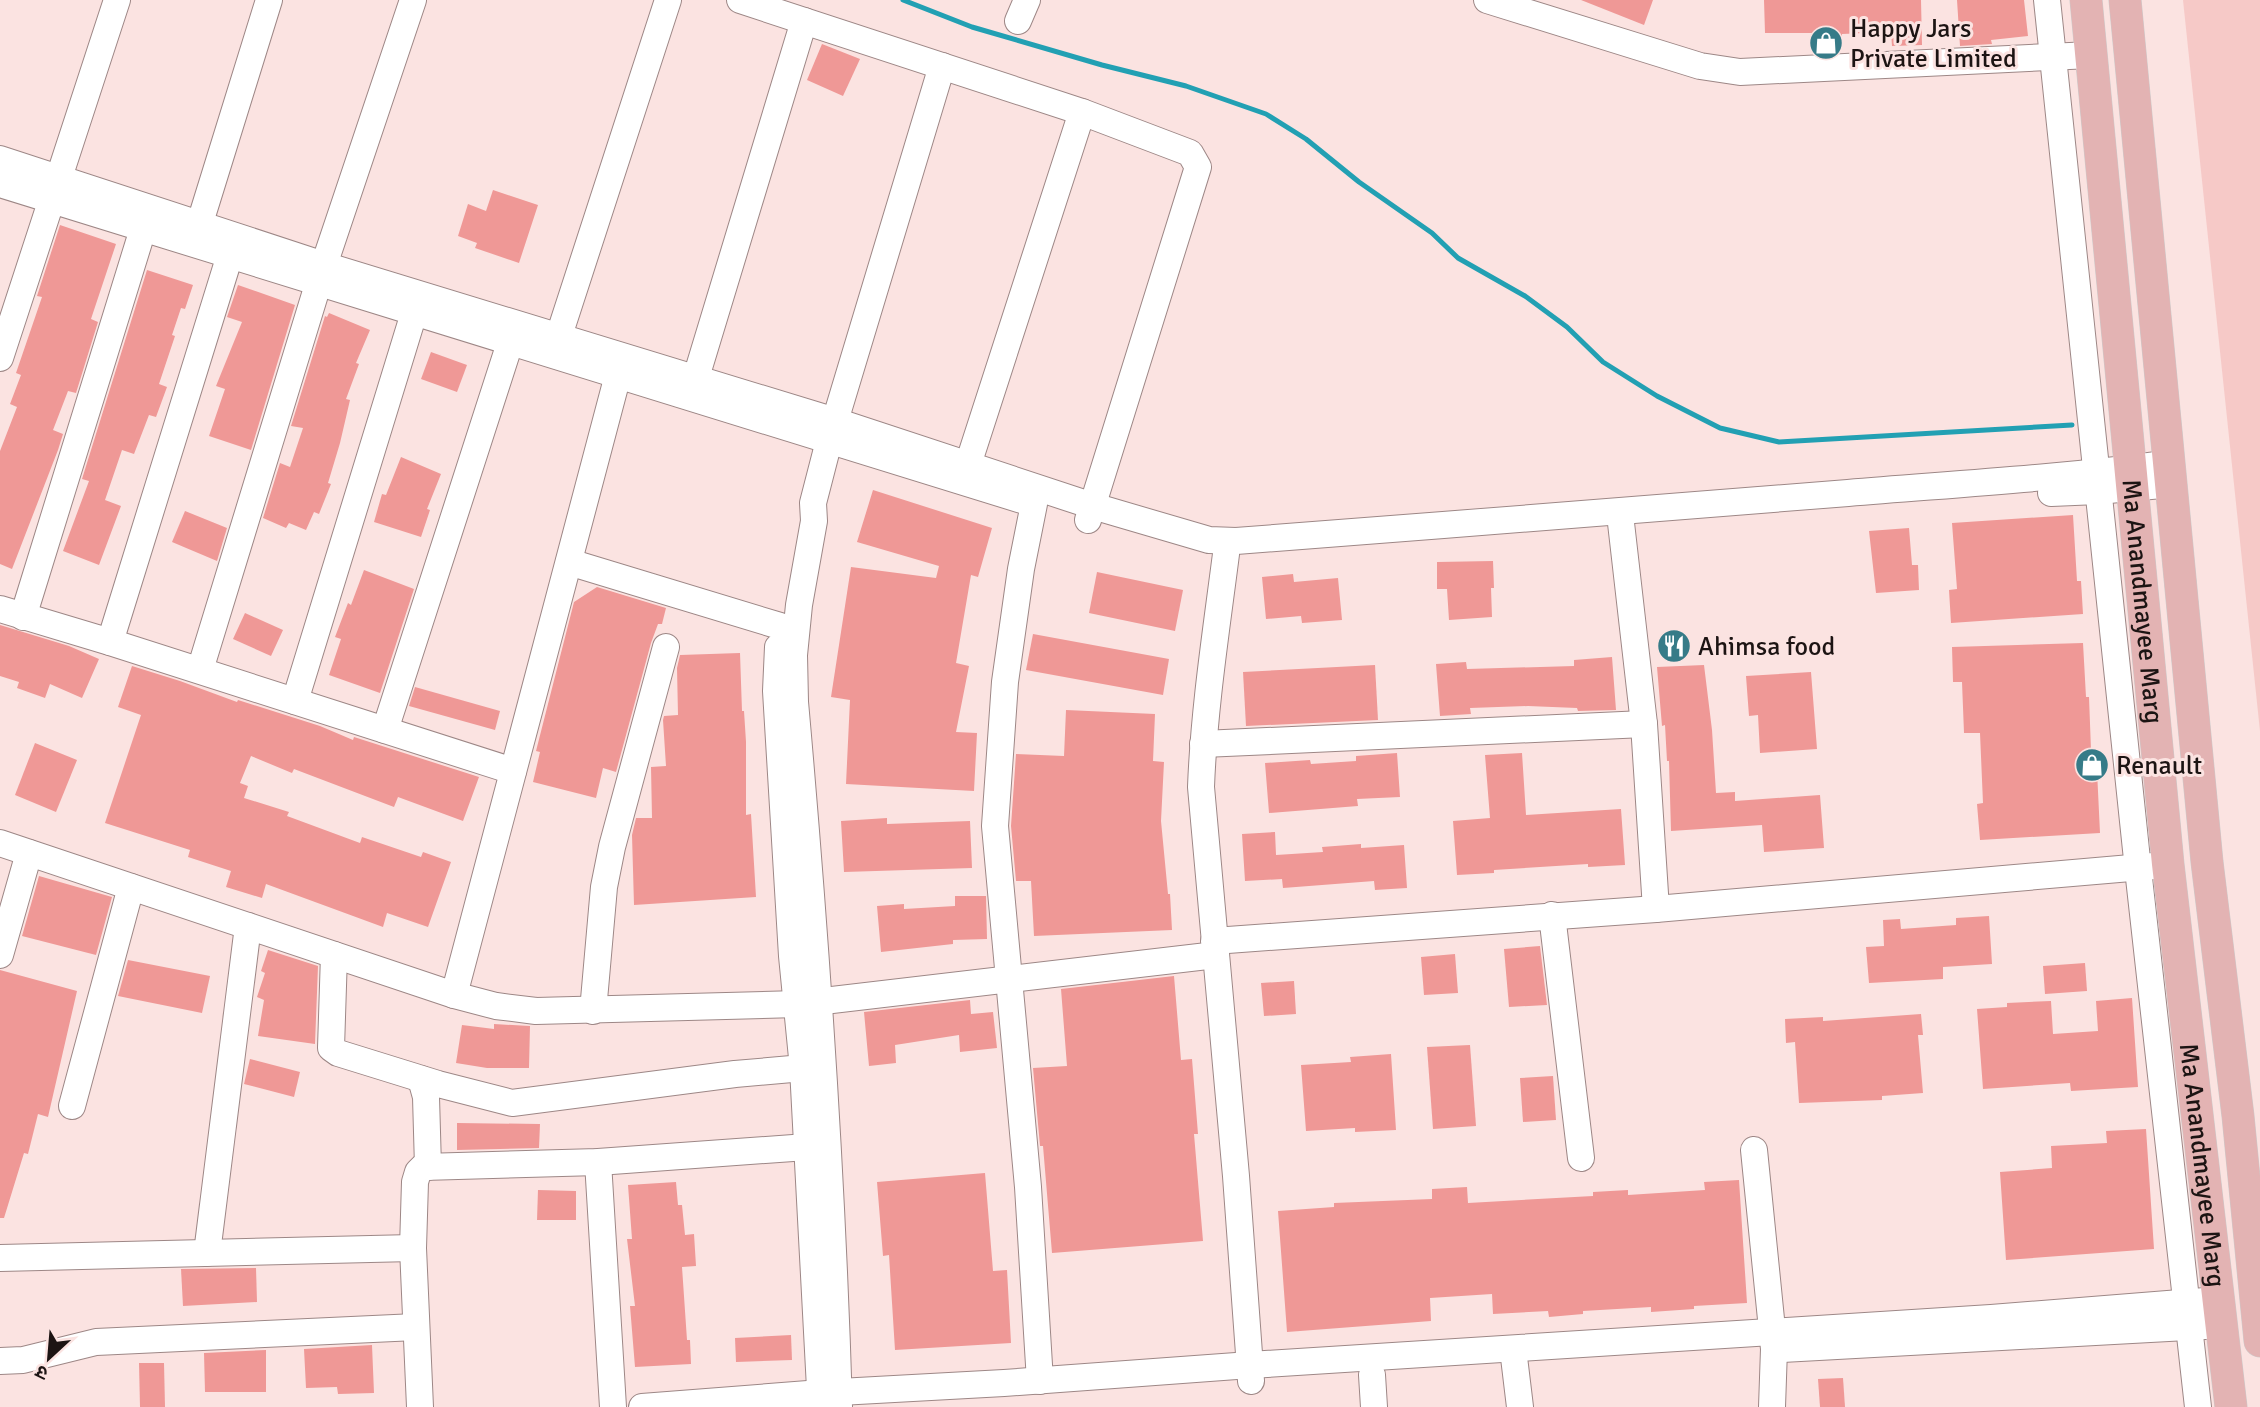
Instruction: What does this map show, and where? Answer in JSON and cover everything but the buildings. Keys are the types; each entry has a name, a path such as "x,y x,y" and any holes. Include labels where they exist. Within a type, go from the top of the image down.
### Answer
{"main road":[{"name":"Ma Anandmayee Marg","path":"2086,0 2132,478 2153,867 2199,1119 2231,1407"},
{"name":"Ma Anandmayee Marg","path":"2125,0 2207,862 2238,1116 2260,1341"}],"street":[{"path":"0,358 117,0"},
{"path":"197,234 269,0"},
{"path":"200,670 321,274 412,0"},
{"path":"556,346 668,0"},
{"path":"740,0 1082,112 1190,153 1198,167 1090,513"},
{"path":"1486,0 1722,71 1754,72 2091,55"},
{"path":"2048,0 2097,482 2153,867 2187,1316 2198,1407"},
{"path":"693,388 804,21"},
{"path":"836,1401 831,1191 808,1003 794,655 799,605 814,521 813,503 832,431 942,66"},
{"path":"965,473 1082,112"},
{"path":"0,159 55,189 143,229 197,234 230,255 321,274 414,313 510,342 556,346 618,375 693,388"},
{"path":"0,184 55,189 965,473 1189,548 1226,554 1718,518 2171,473"},
{"path":"143,229 11,613 200,670 513,771"},
{"path":"110,642 230,255"},
{"path":"295,701 414,313"},
{"path":"385,730 510,342"},
{"path":"454,995 618,375"},
{"path":"965,473 1034,504 1090,513 1209,540 1236,541 2097,482"},
{"path":"813,503 801,522 780,626 775,691 792,956 808,1003 803,1068 807,1147 836,1401"},
{"path":"1034,504 1021,569 1005,682 995,826 1028,1187 1040,1381"},
{"path":"1621,523 1644,723 1656,909"},
{"path":"1226,554 1203,744 1201,787 1251,1373"},
{"path":"569,562 780,626"},
{"path":"593,1011 606,874 666,647"},
{"path":"1203,744 1644,723"},
{"path":"0,843 454,995 496,1006 536,1011 808,1003 1010,979 1215,948 1552,915 1656,909 2153,867"},
{"path":"0,955 29,853"},
{"path":"72,1106 131,887"},
{"path":"1552,915 1581,1158"},
{"path":"206,1253 248,926"},
{"path":"334,955 331,1048 338,1053 421,1079 512,1103 735,1074 803,1068"},
{"path":"421,1079 426,1097 428,1167"},
{"path":"419,1407 413,1248 415,1182 423,1167 598,1162 807,1147"},
{"path":"1754,1150 1773,1340 1772,1407"},
{"path":"598,1162 613,1407"},
{"path":"0,1258 413,1248"},
{"path":"836,1401 1040,1381 1251,1373 1515,1358 2220,1313"},
{"path":"0,1362 23,1360 96,1342 416,1327"},
{"path":"642,1407 836,1401 989,1403 1251,1373 1372,1376 1515,1358"},
{"path":"1515,1358 1520,1407"},
{"path":"1372,1376 1374,1407"}],"shaded area":[{"path":"2183,0 2260,0 2260,731"}],"waterway":[{"path":"903,0 972,27 1186,86 1266,114 1306,139 1359,182 1432,233 1458,258 1525,296 1567,327 1603,362 1657,396 1720,428 1779,442 2072,425"}],"place":[{"name":"Happy Jars Private Limited","path":"1826,43"},
{"name":"Ahimsa food","path":"1674,646"},
{"name":"Renault","path":"2092,765"}]}
